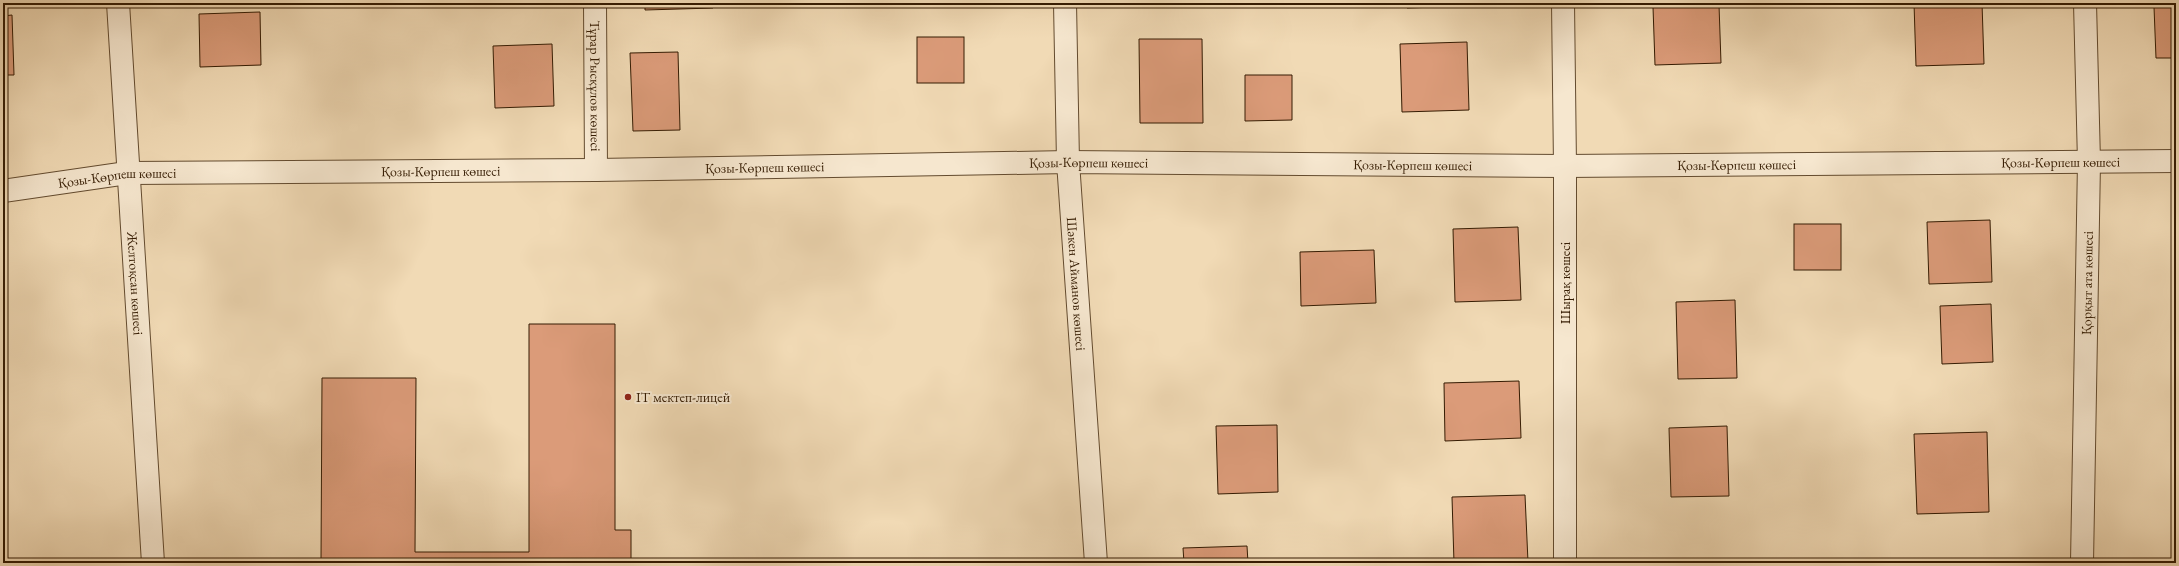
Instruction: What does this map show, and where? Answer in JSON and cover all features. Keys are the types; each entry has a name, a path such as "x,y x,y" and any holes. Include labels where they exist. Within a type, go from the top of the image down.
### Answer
{"street":[{"name":"Желтоқсан көшесі","path":"118,3 127,173 153,563"},
{"name":"Тұрар Рысқұлов көшесі","path":"595,3 596,170"},
{"name":"Шәкен Айманов көшесі","path":"1065,3 1068,162 1096,563"},
{"name":"Шырақ көшесі","path":"1563,3 1565,166 1565,563"},
{"name":"Қорқыт ата көшесі","path":"2082,563 2089,162 2085,3"},
{"name":"Қозы-Көрпеш көшесі","path":"3,191 127,173 596,170 1068,162 1565,166 2176,161"}],"building":[{"path":"645,3 713,3 713,8 645,10"},
{"path":"1407,3 1469,3 1469,6 1407,8"},
{"path":"1914,3 1982,3 1984,64 1916,66"},
{"path":"1719,5 1721,63 1655,65 1653,7"},
{"path":"2176,6 2176,58 2156,58 2154,7"},
{"path":"260,12 261,65 200,67 199,14"},
{"path":"12,15 14,75 3,75 3,16"},
{"path":"917,37 964,37 964,83 917,83"},
{"path":"1139,39 1202,39 1203,123 1140,123"},
{"path":"1467,42 1469,110 1402,112 1400,44"},
{"path":"552,44 554,106 495,108 493,46"},
{"path":"678,52 680,130 633,131 630,53"},
{"path":"1245,75 1292,75 1292,120 1245,121"},
{"path":"1990,220 1992,282 1929,284 1927,222"},
{"path":"1794,224 1841,224 1841,270 1794,270"},
{"path":"1518,227 1521,300 1455,302 1453,229"},
{"path":"1374,250 1376,303 1301,306 1300,252"},
{"path":"1735,300 1737,378 1678,379 1676,302"},
{"path":"1991,304 1993,362 1942,364 1940,306"},
{"path":"529,324 615,324 615,530 631,530 631,563 321,561 322,378 416,378 415,552 529,552"},
{"path":"1519,381 1521,438 1445,441 1444,383"},
{"path":"1277,425 1278,492 1218,494 1216,426"},
{"path":"1727,426 1729,496 1671,497 1669,428"},
{"path":"1987,432 1989,512 1917,514 1914,434"},
{"path":"1525,495 1528,562 1454,563 1452,497"},
{"path":"1247,546 1248,563 1184,563 1183,548"}],"place":[{"name":"IT мектеп-лицей","path":"628,397"}]}
